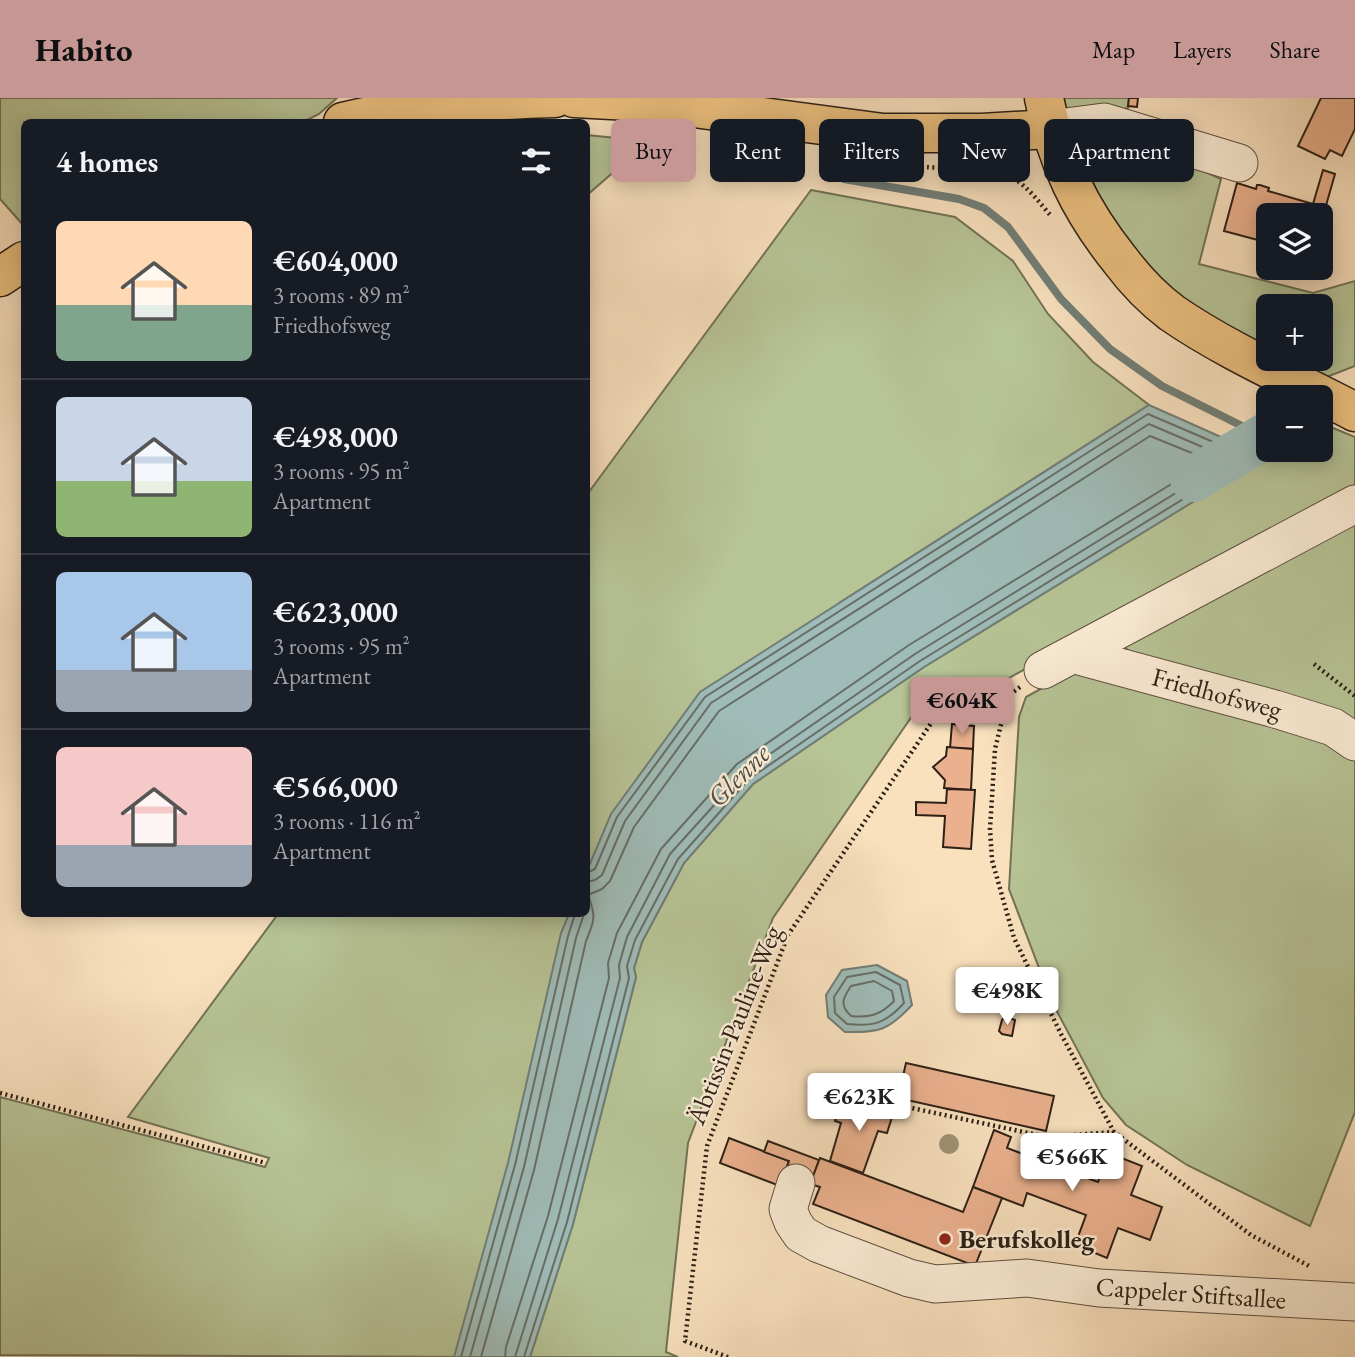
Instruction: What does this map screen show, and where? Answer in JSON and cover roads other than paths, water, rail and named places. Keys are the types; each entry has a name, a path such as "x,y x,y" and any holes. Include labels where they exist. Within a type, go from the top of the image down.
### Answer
{"main road":[{"path":"361,112 483,100 555,98"},
{"path":"574,98 649,102 883,133 982,133 1047,113 1078,201 1096,231 1139,284 1172,312 1258,362 1355,412"},
{"path":"0,277 21,263"}],"street":[{"path":"1047,113 1104,122 1239,163"},
{"name":"Friedhofsweg","path":"1355,504 1059,662 1275,709 1333,727 1355,742"},
{"name":"Cappeler Stiftsallee","path":"796,1183 788,1209 801,1234 819,1244 909,1278 935,1284 1027,1278 1099,1288 1355,1302"}],"water":[{"path":"1149,405 1256,453 1258,462 924,667 753,784 684,863 642,942 634,968 636,977 573,1224 530,1357 454,1357 508,1163 561,933 568,917 590,917 590,864 611,814 700,692"},
{"path":"877,965 907,981 912,1005 897,1020 883,1028 867,1032 845,1032 828,1017 826,995 842,970"}],"waterway":[{"path":"861,182 959,199 984,208 1008,227 1061,299 1110,349 1162,386 1256,433"},
{"name":"Glenne","path":"1193,479 1256,442"}],"place":[{"name":"Berufskolleg","path":"945,1239"}]}
